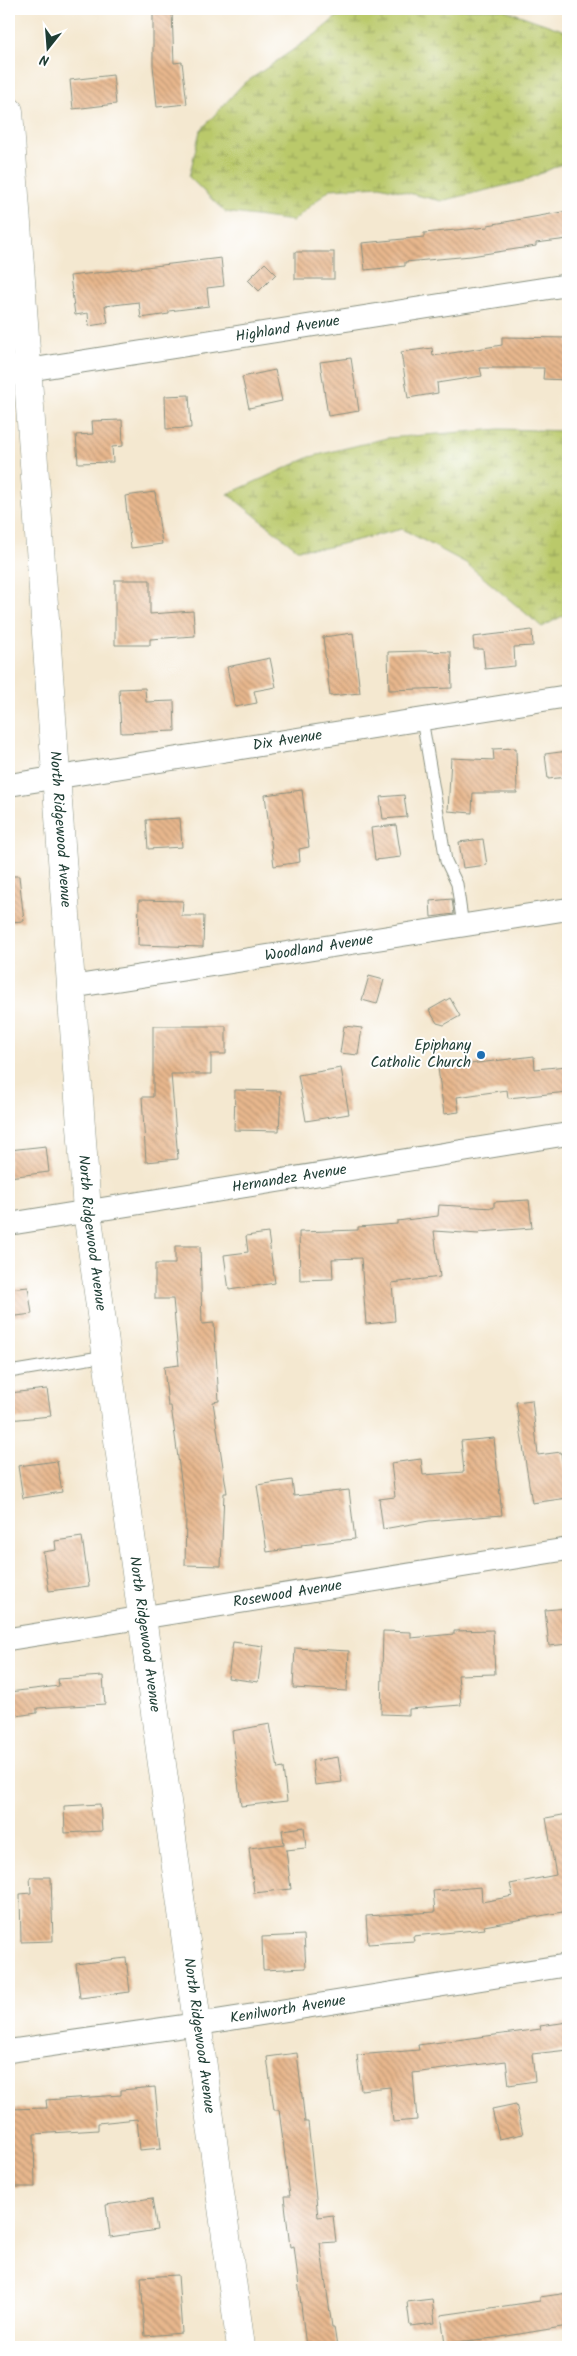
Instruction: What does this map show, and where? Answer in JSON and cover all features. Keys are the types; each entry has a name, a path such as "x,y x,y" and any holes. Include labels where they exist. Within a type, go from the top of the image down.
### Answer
{"street":[{"name":"North Ridgewood Avenue","path":"9,111 18,371 56,778 87,1211 241,2347"},
{"name":"Highland Avenue","path":"18,371 568,285"},
{"name":"Dix Avenue","path":"9,785 568,696"},
{"name":"Woodland Avenue","path":"71,987 568,909"},
{"name":"Hernandez Avenue","path":"9,1224 568,1134"},
{"name":"Rosewood Avenue","path":"9,1639 568,1549"},
{"name":"Kenilworth Avenue","path":"9,2051 198,2024 568,1965"}],"lane":[{"path":"422,719 446,861 456,884 463,926"},
{"path":"9,1372 106,1356"}],"green space":[{"path":"346,9 502,9 568,32 568,161 524,181 441,201 380,186 330,189 293,221 225,212 189,177 200,131 242,85 316,34"},
{"path":"500,429 568,431 568,613 542,627 466,563 402,529 325,548 297,549 228,494 310,457 387,438"}],"building":[{"path":"172,12 174,63 182,62 187,104 157,107 153,65 153,13"},
{"path":"113,75 116,104 73,109 70,80"},
{"path":"568,211 568,239 536,243 536,246 471,256 405,262 405,266 365,270 362,243 424,237 424,233 488,227 488,225"},
{"path":"295,252 334,252 334,279 295,279"},
{"path":"221,258 224,286 207,288 209,306 169,311 169,314 141,318 139,302 105,306 108,323 89,326 88,313 75,315 70,276"},
{"path":"265,263 276,274 259,291 248,280"},
{"path":"502,337 568,338 568,380 543,379 544,368 480,368 482,376 437,383 438,393 408,398 401,352 432,348 433,356 502,345"},
{"path":"351,358 359,411 328,416 320,362"},
{"path":"275,370 282,401 249,408 242,377"},
{"path":"189,395 191,428 166,429 165,396"},
{"path":"122,420 123,446 112,447 113,462 78,463 76,435 93,434 92,421"},
{"path":"155,492 162,544 131,548 125,496"},
{"path":"115,580 150,580 150,614 193,611 195,636 150,639 150,645 115,645"},
{"path":"532,630 533,646 514,647 515,666 485,669 483,649 474,649 473,637"},
{"path":"353,633 360,693 330,696 323,637"},
{"path":"388,652 451,652 452,688 389,690"},
{"path":"270,658 276,687 254,691 257,703 235,707 227,667"},
{"path":"145,688 146,702 174,701 175,731 121,733 119,689"},
{"path":"516,748 517,793 473,793 472,813 448,811 451,758 494,760 493,749"},
{"path":"568,751 568,777 548,779 545,754"},
{"path":"302,790 309,847 299,849 300,862 274,866 265,795"},
{"path":"404,795 407,817 383,819 380,797"},
{"path":"180,818 182,847 148,849 146,820"},
{"path":"396,825 401,857 375,860 371,828"},
{"path":"483,839 487,865 463,868 459,842"},
{"path":"9,876 19,876 24,921 9,922"},
{"path":"452,899 454,914 431,917 430,901"},
{"path":"139,900 183,901 182,916 204,916 203,947 138,945"},
{"path":"369,976 384,980 377,1004 362,1000"},
{"path":"450,998 460,1016 444,1025 437,1023 429,1010"},
{"path":"153,1026 226,1026 226,1054 211,1054 211,1074 171,1074 178,1159 146,1162 142,1097 153,1097"},
{"path":"344,1026 362,1028 358,1055 340,1053"},
{"path":"534,1056 535,1069 568,1066 568,1092 508,1098 507,1090 457,1097 459,1112 444,1114 438,1068"},
{"path":"341,1068 349,1114 306,1121 298,1075"},
{"path":"235,1090 281,1091 279,1131 234,1130"},
{"path":"46,1146 49,1172 9,1177 9,1150"},
{"path":"529,1200 532,1228 480,1232 479,1234 434,1231 440,1277 392,1283 395,1321 366,1324 361,1258 332,1259 333,1279 300,1280 299,1232 358,1230 358,1227 397,1224 397,1221 438,1216 439,1205 494,1208 494,1202"},
{"path":"268,1233 275,1283 229,1290 224,1255 248,1252 246,1236"},
{"path":"175,1246 200,1246 202,1324 214,1323 219,1401 213,1402 227,1493 224,1493 221,1566 185,1565 186,1517 171,1406 168,1406 164,1367 179,1365 173,1299 155,1299 155,1264 175,1264"},
{"path":"28,1287 32,1314 9,1317 9,1289"},
{"path":"47,1389 51,1416 9,1420 9,1393"},
{"path":"532,1400 538,1455 561,1452 568,1498 532,1503 516,1402"},
{"path":"494,1438 502,1515 429,1521 383,1529 379,1499 395,1497 391,1463 421,1459 423,1475 464,1472 461,1441"},
{"path":"57,1461 62,1492 23,1498 18,1466"},
{"path":"292,1480 294,1496 349,1490 355,1539 301,1545 302,1547 267,1552 257,1485"},
{"path":"82,1537 89,1586 49,1591 43,1552 56,1550 55,1541"},
{"path":"568,1608 568,1644 549,1646 545,1610"},
{"path":"493,1630 495,1674 458,1675 461,1705 409,1709 409,1715 381,1714 383,1631 411,1632 411,1638 454,1634 454,1631"},
{"path":"233,1642 263,1646 258,1682 228,1678"},
{"path":"295,1648 349,1651 347,1691 293,1688"},
{"path":"103,1676 105,1704 37,1708 37,1713 9,1717 9,1692 59,1686 58,1679"},
{"path":"270,1724 278,1769 283,1768 287,1801 241,1806 232,1731"},
{"path":"338,1757 342,1782 315,1785 312,1761"},
{"path":"100,1804 102,1831 65,1833 64,1806"},
{"path":"568,1814 568,1911 484,1926 485,1929 413,1936 414,1941 368,1944 366,1916 435,1912 433,1891 481,1887 482,1902 513,1896 510,1884 556,1875 546,1818"},
{"path":"304,1827 306,1848 286,1850 291,1889 254,1893 249,1848 284,1844 282,1830"},
{"path":"30,1877 51,1877 53,1941 21,1942 20,1894 31,1893"},
{"path":"304,1935 306,1968 263,1970 262,1937"},
{"path":"126,1958 130,1992 80,1998 76,1964"},
{"path":"568,2022 568,2050 532,2054 535,2081 509,2085 506,2061 413,2073 417,2120 393,2122 390,2087 361,2090 357,2055 419,2050 418,2045 541,2029 540,2026"},
{"path":"297,2053 305,2122 308,2122 318,2217 333,2215 336,2242 320,2243 332,2327 334,2327 337,2347 306,2347 294,2246 290,2247 284,2196 290,2196 279,2110 274,2110 267,2057"},
{"path":"155,2087 161,2148 140,2150 137,2119 98,2123 98,2130 34,2134 35,2187 9,2187 9,2109 47,2108 46,2100 121,2095 121,2090"},
{"path":"516,2104 523,2134 499,2139 492,2109"},
{"path":"152,2198 157,2230 110,2237 106,2205"},
{"path":"178,2275 182,2333 145,2336 141,2277"},
{"path":"568,2293 568,2326 495,2338 445,2343 441,2315 540,2301 540,2297"},
{"path":"432,2299 435,2323 410,2326 407,2302"}],"place":[{"name":"Epiphany Catholic Church","path":"481,1055"}]}
